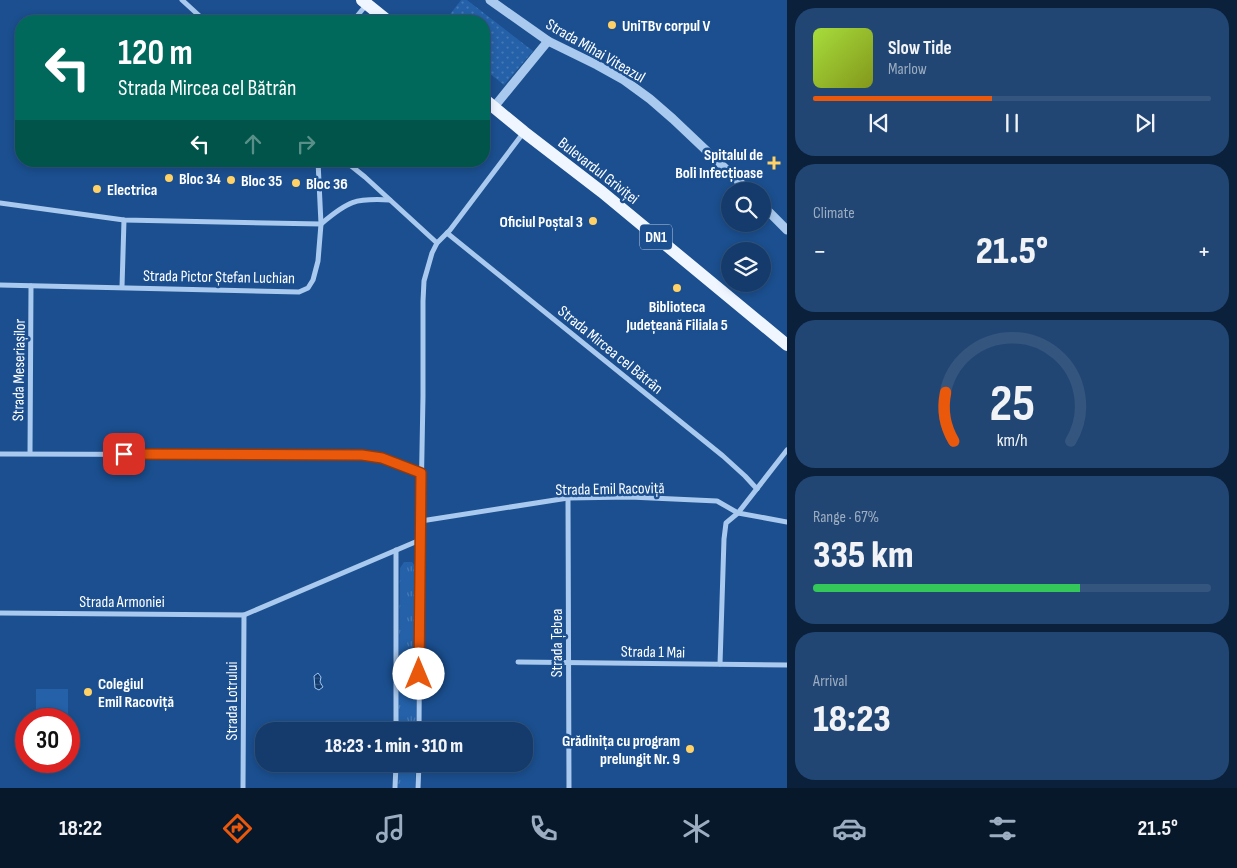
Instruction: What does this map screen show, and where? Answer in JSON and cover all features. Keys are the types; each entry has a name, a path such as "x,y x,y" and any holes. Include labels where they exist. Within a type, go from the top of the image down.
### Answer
{"main road":[{"path":"364,2 380,15"},
{"name":"Bulevardul Griviței","path":"490,104 602,192 787,344"}],"street":[{"path":"182,0 198,15"},
{"name":"Strada Mihai Viteazul","path":"490,0 548,41 624,80 673,119 740,182"},
{"path":"356,15 364,2"},
{"path":"490,102 548,41"},
{"path":"419,722 424,281 432,253 438,243 524,132"},
{"name":"Strada Pictor Ștefan Luchian","path":"0,286 299,292 308,288 313,280 318,261 322,224 318,167"},
{"path":"352,167 438,243"},
{"path":"0,203 124,220 322,224 347,204 369,199 390,200"},
{"path":"771,214 787,230"},
{"name":"Strada Pictor Ștefan Luchian","path":"122,287 124,220"},
{"name":"Strada Mircea cel Bătrân","path":"447,233 723,456 757,489"},
{"name":"Strada Meseriașilor","path":"30,453 32,286"},
{"path":"720,664 726,523 738,513 787,450"},
{"path":"0,454 362,455 382,458 421,473"},
{"name":"Strada Emil Racoviță","path":"421,522 568,498 630,497 717,501 738,513 787,522"},
{"name":"Strada Țebea","path":"568,498 569,788"},
{"path":"244,615 420,540"},
{"path":"396,550 396,722"},
{"name":"Strada Armoniei","path":"0,613 244,615"},
{"name":"Strada Lotrului","path":"243,788 244,615"},
{"name":"Strada 1 Mai","path":"518,662 787,665"},
{"path":"396,772 396,788"},
{"path":"418,788 419,772"}],"green space":[{"path":"461,0 467,0 486,15 450,15"},
{"path":"490,18 533,51 504,85 490,74"},
{"path":"404,562 412,562 417,569 416,722 398,722 400,568"},
{"path":"36,689 68,689 68,708 36,708"},
{"path":"398,772 416,772 415,788 398,788"}],"shaded area":[{"path":"318,673 323,687 319,690 315,688 314,676"}],"place":[{"name":"UniTBv corpul V","path":"612,25"},
{"name":"Spitalul de Boli Infecțioase","path":"774,163"},
{"name":"Bloc 34","path":"169,178"},
{"name":"Bloc 35","path":"231,180"},
{"name":"Bloc 36","path":"296,183"},
{"name":"Electrica","path":"97,189"},
{"name":"Oficiul Poștal 3","path":"593,221"},
{"name":"Biblioteca Județeană Filiala 5","path":"677,288"},
{"name":"Colegiul Emil Racoviță","path":"88,692"},
{"name":"Grădinița cu program prelungit Nr. 9","path":"690,749"}],"route":[{"path":"124,454 362,455 382,458 421,473 419,674"}]}
